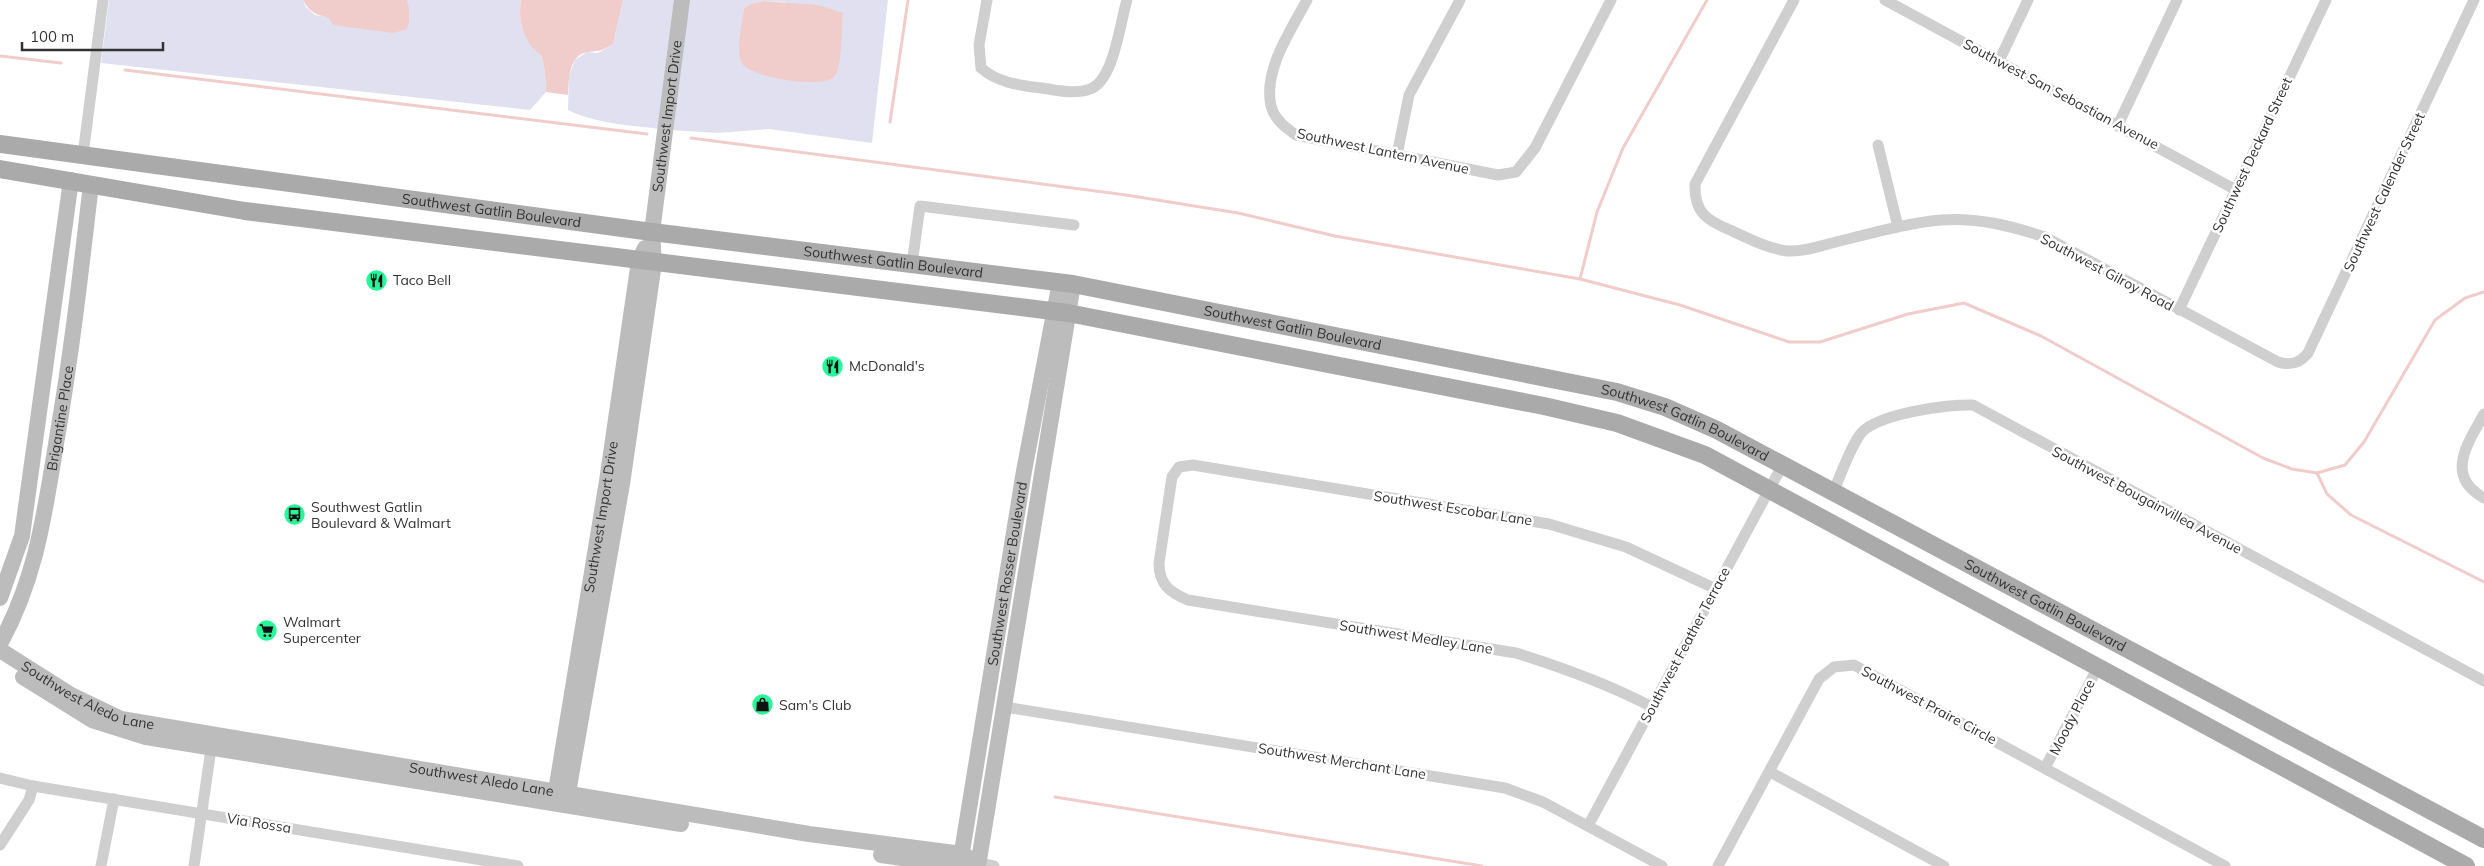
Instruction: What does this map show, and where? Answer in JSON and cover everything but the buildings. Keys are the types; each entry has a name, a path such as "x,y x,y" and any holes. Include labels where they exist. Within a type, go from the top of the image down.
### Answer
{"main road":[{"name":"Southwest Gatlin Boulevard","path":"0,144 652,232 1067,283 1617,392 1665,407 1717,430 1783,464 1833,493 2484,839"},
{"name":"Southwest Gatlin Boulevard","path":"0,169 245,211 1061,312 1544,406 1616,423 1704,455 2466,866"}],"street":[{"path":"83,155 103,0"},
{"name":"Southwest Import Drive","path":"561,799 607,481 652,232 682,0"},
{"path":"987,0 978,45 981,68 992,78 1015,84 1079,92 1097,86 1108,72 1127,0"},
{"name":"Southwest Lantern Avenue","path":"1307,0 1275,66 1270,86 1271,107 1281,124 1296,135 1498,175 1516,172 1535,148 1611,0"},
{"path":"1397,154 1409,95 1460,0"},
{"name":"Southwest Gilroy Road","path":"1794,0 1695,184 1694,198 1699,210 1713,223 1772,247 1788,251 1804,250 1898,227 1941,220 1974,220 2007,225 2045,238 2278,362"},
{"name":"Southwest San Sebastian Avenue","path":"1885,0 2236,190"},
{"path":"1999,61 2028,0"},
{"path":"2118,125 2177,0"},
{"name":"Southwest Deckard Street","path":"2179,310 2326,0"},
{"name":"Southwest Calender Street","path":"2278,362 2286,364 2298,362 2308,353 2474,0"},
{"path":"1878,145 1898,227"},
{"name":"Brigantine Place","path":"0,598 22,536 70,180"},
{"name":"Brigantine Place","path":"0,644 27,587 38,548 69,368 91,184"},
{"path":"912,264 920,206 1074,225"},
{"name":"Southwest Rosser Boulevard","path":"960,863 1024,471 1067,283"},
{"name":"Southwest Rosser Boulevard","path":"984,865 1061,312"},
{"name":"Southwest Bougainvillea Avenue","path":"1833,493 1860,434 1882,419 1951,404 1973,406 2484,682"},
{"path":"2484,414 2464,450 2461,465 2469,487 2484,498"},
{"name":"Southwest Feather Terrace","path":"1588,826 1783,464"},
{"name":"Southwest Escobar Lane","path":"1173,594 1163,584 1159,574 1159,562 1172,477 1179,467 1193,465 1549,524 1626,547 1716,589"},
{"name":"Southwest Medley Lane","path":"1173,594 1188,600 1516,654 1568,669 1612,686 1652,707"},
{"name":"Southwest Aledo Lane","path":"0,650 71,694 121,719 212,742 561,799 809,834 960,863 984,865"},
{"name":"Southwest Aledo Lane","path":"0,662 92,720 146,737 212,742"},
{"name":"Southwest Praire Circle","path":"1718,866 1819,679 1834,667 1854,665 2225,866"},
{"name":"Moody Place","path":"2045,768 2098,667"},
{"name":"Southwest Merchant Lane","path":"1005,707 1484,784 1524,794 1662,866"},
{"path":"194,866 212,742"},
{"path":"1770,772 1944,866"},
{"name":"Via Rossa","path":"0,778 33,786 202,814 457,861 518,866"},
{"path":"0,845 29,800 33,786"},
{"path":"101,866 114,799"}],"shaded area":[{"path":"109,0 303,0 306,7 315,15 407,29 410,16 407,0 521,0 520,16 522,27 529,42 539,53 543,61 546,92 530,110 101,63"},
{"path":"303,0 407,0 409,22 407,29 393,33 333,25 329,18 311,10"},
{"path":"521,0 623,0 613,44 600,50 581,54 577,58 571,69 568,95 546,92 543,60 527,40 522,27 520,14"},
{"path":"623,0 677,0 660,129 602,121 568,110 569,76 575,60 587,52 598,53 613,44"},
{"path":"687,0 888,0 872,143 769,129 717,133 670,130","holes":["764,1 786,2 742,63 740,54 744,8"]},
{"path":"764,1 818,5 843,13 839,65 834,77 816,82 786,80 757,73 747,68 741,62 739,43 744,8"}],"waterway":[{"path":"890,122 908,0"},
{"path":"1580,279 1597,212 1623,148 1707,0"},
{"path":"0,56 61,63"},
{"path":"125,70 647,134"},
{"path":"691,138 1126,195 1238,213 1335,236 1580,279 1680,305 1789,342 1820,342 1908,314 1964,303 2041,336 2263,458 2292,469 2317,473 2345,465 2364,442 2435,320 2465,298 2484,292"},
{"path":"2317,473 2327,494 2351,515 2484,582"},
{"path":"1055,797 1482,866"}],"place":[{"name":"Taco Bell","path":"377,280"},
{"name":"McDonald's","path":"833,366"},
{"name":"Southwest Gatlin Boulevard & Walmart","path":"295,515"},
{"name":"Walmart Supercenter","path":"267,630"},
{"name":"Sam's Club","path":"763,705"}]}
